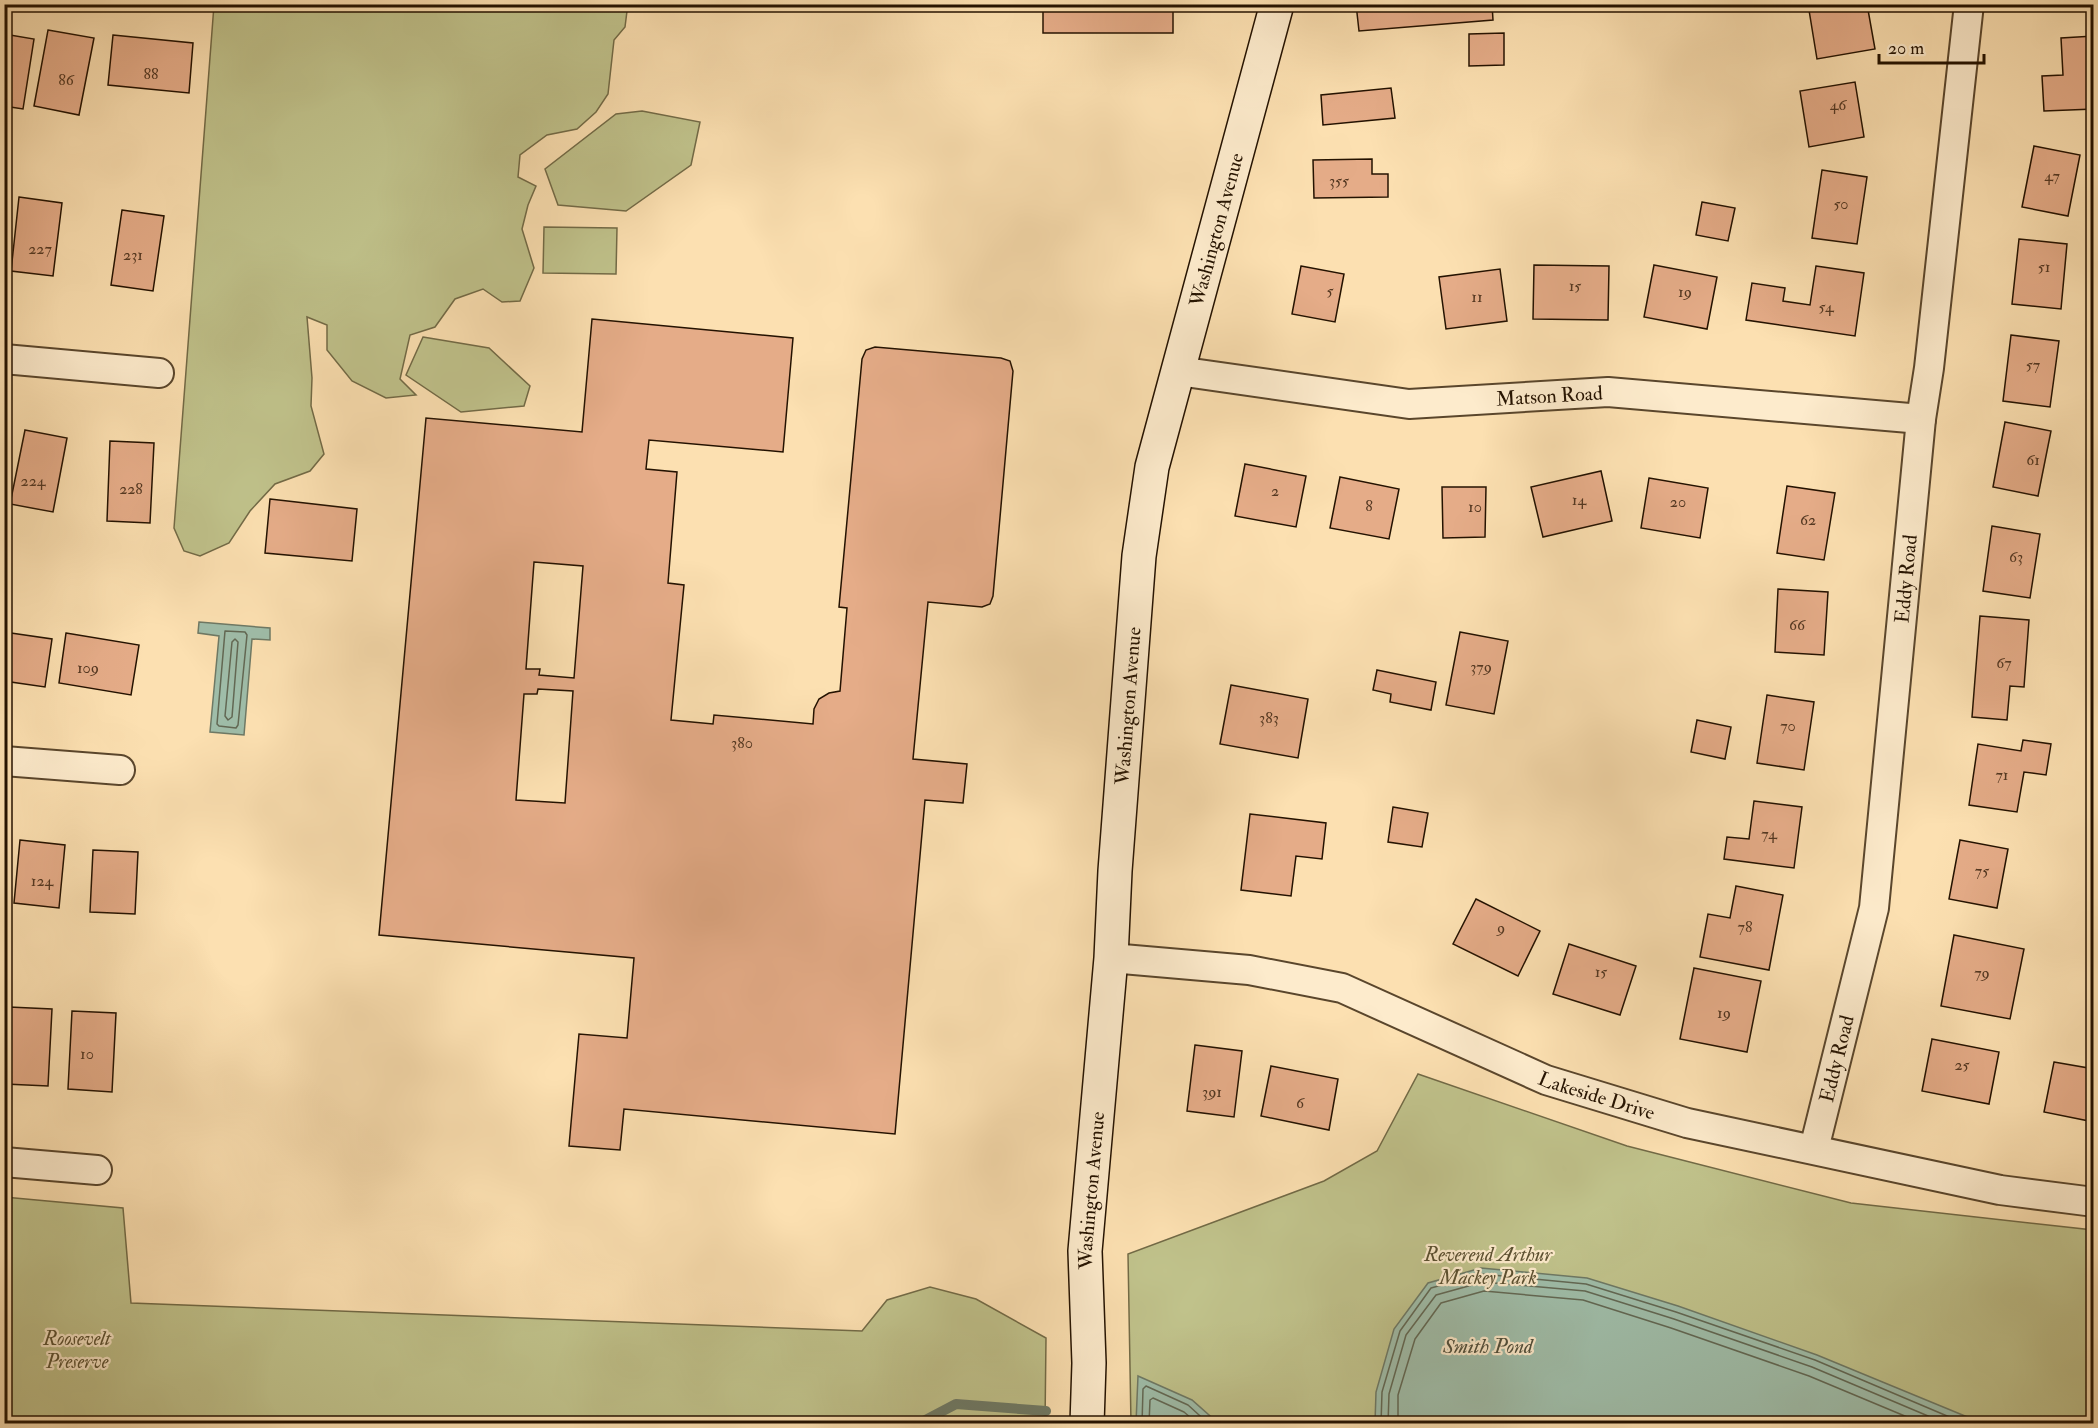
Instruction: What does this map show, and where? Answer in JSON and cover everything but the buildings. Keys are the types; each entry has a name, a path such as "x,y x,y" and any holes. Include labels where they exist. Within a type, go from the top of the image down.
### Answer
{"street":[{"name":"Washington Avenue","path":"1088,1424 1089,1363 1085,1251 1111,958 1115,871 1139,556 1152,467 1277,4"},
{"name":"Eddy Road","path":"1814,1149 1874,908 1921,418 1929,368 1969,4"},
{"path":"4,359 159,372"},
{"name":"Matson Road","path":"1178,372 1409,404 1608,392 1921,418"},
{"path":"4,761 120,770"},
{"name":"Lakeside Drive","path":"1111,958 1249,970 1342,988 1546,1080 1687,1123 2000,1190 2094,1202"},
{"path":"4,1162 97,1170"}],"green space":[{"path":"624,4 627,11 625,27 614,40 608,94 596,112 577,129 547,135 520,155 518,177 536,186 522,229 534,268 520,301 502,302 483,289 455,299 435,327 410,335 400,379 416,395 386,398 352,381 327,350 327,325 307,317 312,378 311,406 324,454 310,471 275,484 250,511 229,543 200,556 184,551 174,528 214,5"},
{"path":"642,111 700,122 691,165 626,211 558,205 545,169 616,114"},
{"path":"544,227 617,228 616,274 543,273"},
{"path":"423,337 489,348 530,386 524,406 461,412 406,375"},
{"name":"Reverend Arthur Mackey Park","path":"1418,1074 1627,1146 1851,1203 2093,1230 2093,1423 1131,1423 1128,1254 1324,1181 1377,1151"},
{"name":"Roosevelt Preserve","path":"4,1197 123,1208 131,1303 862,1331 887,1300 930,1287 976,1299 1046,1338 1045,1423 5,1423"}],"water":[{"path":"199,622 270,628 270,640 252,639 244,735 210,732 219,636 198,633"},
{"name":"Smith Pond","path":"1481,1268 1587,1278 1678,1306 1817,1355 1982,1423 1375,1423 1376,1392 1394,1329 1428,1283"},
{"path":"1138,1376 1192,1400 1218,1423 1136,1423"}],"waterway":[{"path":"918,1424 956,1404 1046,1411"}]}
